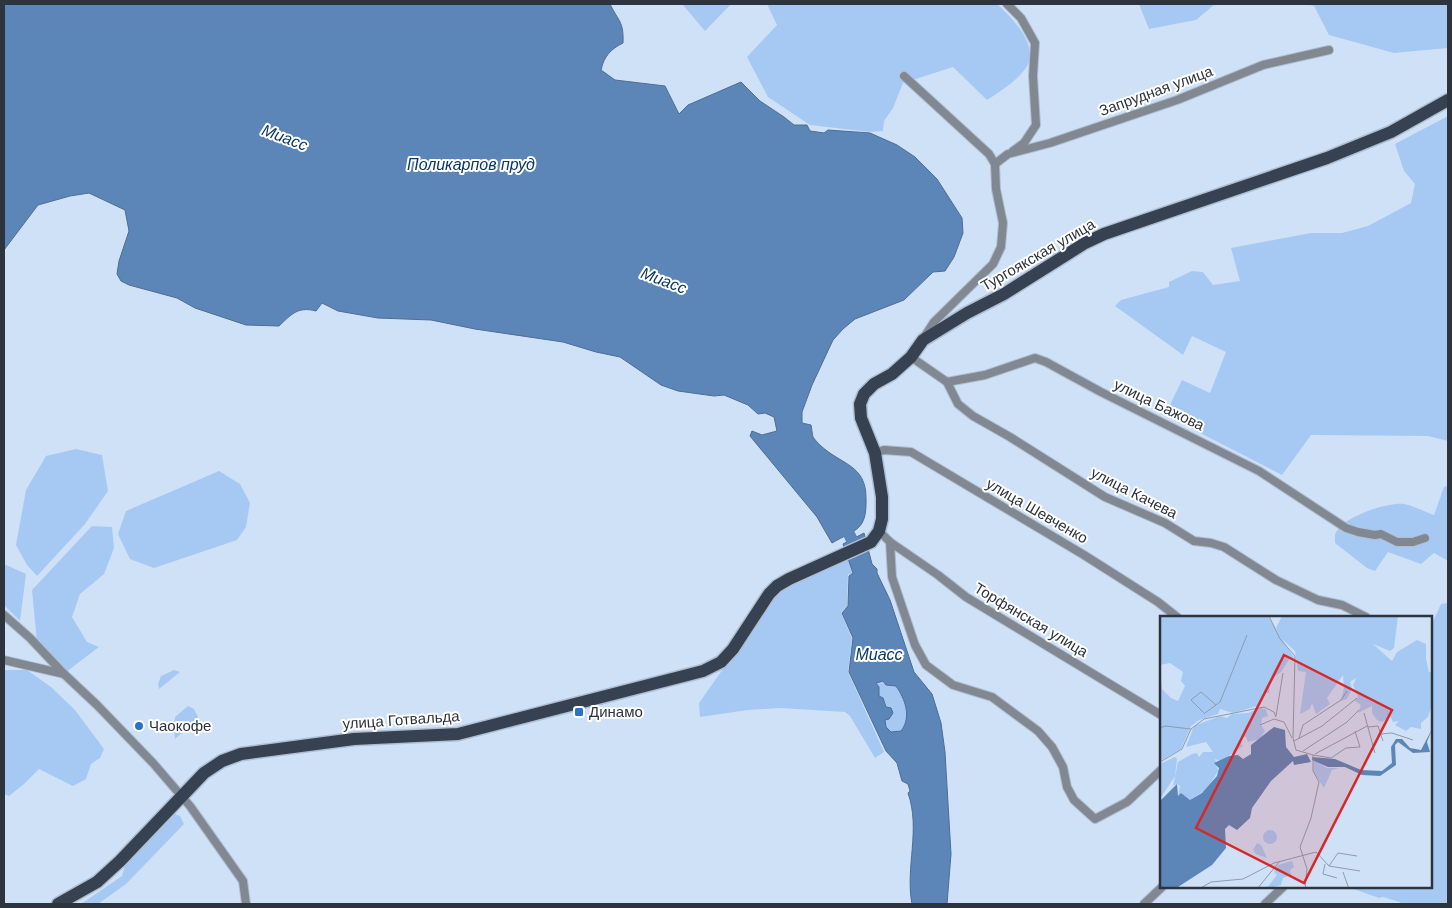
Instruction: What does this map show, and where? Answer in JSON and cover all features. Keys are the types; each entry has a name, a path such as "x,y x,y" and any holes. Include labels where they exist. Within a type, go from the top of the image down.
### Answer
{"main road":[{"name":"Тургоякская улица","path":"875,536 882,519 882,497 875,453 861,418 860,404 864,394 874,384 892,374 911,357 923,340 967,313 1004,294 1085,243 1104,234 1327,158 1392,132 1448,100"},
{"name":"улица Готвальда","path":"58,904 97,882 120,861 204,773 222,761 241,754 354,739 458,734 703,671 721,662 733,649 769,594 777,586 838,557 875,536"}],"street":[{"path":"1007,4 1021,18 1035,43 1033,76 1036,125 1024,142 1008,154"},
{"name":"Запрудная улица","path":"995,164 1008,154 1050,143 1176,100 1263,65 1329,50"},
{"path":"904,76 989,154 995,164 996,189 1003,223 1001,247 993,264 934,322 923,340"},
{"name":"улица Качева","path":"911,357 947,382 958,404 973,416 1105,497 1165,523 1194,541 1224,547 1276,580 1318,600 1342,604 1364,616"},
{"name":"улица Бажова","path":"947,382 985,375 1035,358 1259,470 1346,528 1375,535 1381,534 1397,542 1413,542 1425,538"},
{"name":"улица Шевченко","path":"875,453 884,450 911,452 1084,554 1158,602 1176,616"},
{"name":"Торфянская улица","path":"875,536 890,542 966,597 1160,713"},
{"path":"890,542 892,577 915,645 926,665 953,685 992,697 1038,731 1052,747 1063,767 1067,787 1074,800 1095,820 1127,802 1160,771"},
{"path":"4,615 30,638 97,705 181,797 215,840 243,881 246,904"},
{"path":"4,660 64,674"},
{"path":"1144,904 1161,888"},
{"path":"1265,904 1282,888"}],"shaded area":[{"path":"678,4 731,4 705,31 683,5"},
{"path":"767,4 997,4 1021,31 1029,47 1030,56 1028,64 1020,75 987,100 953,67 903,83 893,108 884,121 883,131 870,132 810,125 768,97 747,57 777,25"},
{"path":"1139,4 1215,4 1196,20 1149,29"},
{"path":"1306,4 1448,4 1448,48 1394,53 1329,35 1314,6"},
{"path":"1448,116 1448,441 1428,436 1311,435 1282,475 1165,415 1182,380 1210,393 1226,352 1192,336 1183,355 1115,306 1121,300 1169,287 1169,282 1192,271 1203,272 1213,285 1240,281 1231,248 1311,233 1342,233 1368,226 1411,203 1415,184 1404,171 1395,144"},
{"path":"76,449 102,455 108,491 85,524 37,576 27,565 16,545 26,490 46,456"},
{"path":"219,471 240,484 250,503 246,527 237,540 154,568 130,559 118,534 126,511"},
{"path":"1448,486 1448,561 1434,553 1421,564 1388,552 1375,571 1367,568 1335,543 1335,535 1346,522 1376,508 1404,504 1434,515 1444,487"},
{"path":"92,526 112,527 114,548 104,574 80,594 72,617 87,642 99,647 66,672 37,642 32,590"},
{"path":"849,557 852,573 848,575 847,606 841,612 852,639 848,672 884,752 875,758 850,716 845,712 780,708 748,710 700,717 699,703 779,589"},
{"path":"4,564 26,574 20,621 4,605"},
{"path":"1448,603 1448,904 1401,904 1400,902 1383,897 1379,898 1351,888 1432,888 1432,624 1441,604"},
{"path":"4,670 27,670 51,687 75,710 104,749 100,758 91,764 86,779 73,786 39,769 9,796 4,794"},
{"path":"174,670 180,672 159,689 158,684 161,676"},
{"path":"883,681 886,685 896,686 906,708 906,720 901,731 891,732 886,727 886,710 884,702 879,696 879,687 876,683"},
{"path":"188,706 194,709 198,717 196,721 175,739 175,717"},
{"path":"172,813 180,816 184,824 126,884 98,904 81,904 122,876 126,862"}],"water":[{"name":"Поликарпов пруд","path":"4,4 610,4 621,25 623,43 609,54 601,70 615,80 665,86 679,114 688,105 741,82 760,101 794,125 807,125 810,131 824,133 828,130 870,133 897,145 915,157 937,179 962,218 963,233 954,257 945,271 933,272 904,300 855,319 833,340 802,412 802,423 811,425 813,437 817,442 851,467 862,479 865,487 866,509 862,523 854,531 832,543 817,517 750,436 752,431 762,435 777,431 774,417 765,413 758,414 748,405 724,395 714,396 678,391 661,385 620,357 563,342 475,329 431,320 378,318 338,311 322,303 316,311 304,310 295,312 279,326 246,325 195,308 177,298 129,285 121,281 117,274 119,261 129,231 125,210 89,193 38,205 4,250"},
{"name":"Миасс","path":"864,533 872,564 877,569 877,573 890,600 914,672 932,694 941,723 945,752 951,854 947,904 912,904 910,876 913,821 908,793 910,791 908,784 902,781 897,763 886,751 849,672 853,638 842,613 848,606 849,576 853,573 843,544","holes":["883,681 886,685 896,686 906,708 906,720 901,731 891,732 886,727 885,720 889,719 893,713 891,708 886,707 883,698 879,696 879,687 876,683"]}],"waterway":[{"name":"Миасс","path":"842,519 859,555"}],"place":[{"name":"Динамо","path":"579,712"},
{"name":"Чаокофе","path":"139,726"}]}
